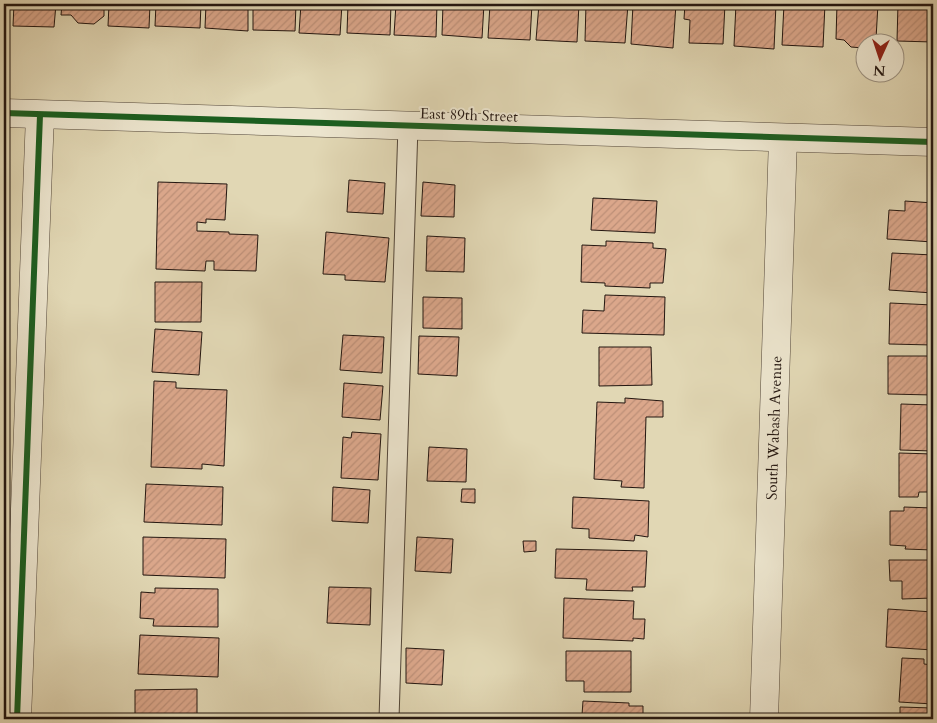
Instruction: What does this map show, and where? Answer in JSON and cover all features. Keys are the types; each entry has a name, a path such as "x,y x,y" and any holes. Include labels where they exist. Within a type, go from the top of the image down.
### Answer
{"street":[{"name":"East 89th Street","path":"4,114 933,142"},
{"path":"18,719 40,115"},
{"name":"South Wabash Avenue","path":"764,719 783,138"}],"lane":[{"path":"389,719 408,126"}],"building":[{"path":"4,4 9,4 8,24 4,24"},
{"path":"14,4 56,4 54,27 13,26"},
{"path":"62,4 104,4 104,16 94,24 78,23 71,15 61,15"},
{"path":"109,4 150,4 149,28 108,26"},
{"path":"156,4 201,4 200,28 155,26"},
{"path":"206,4 248,4 248,31 205,28"},
{"path":"253,4 296,4 295,31 253,30"},
{"path":"301,4 342,4 340,35 299,33"},
{"path":"348,4 391,4 390,35 347,33"},
{"path":"396,4 437,4 436,37 394,35"},
{"path":"443,4 484,4 482,38 442,35"},
{"path":"490,4 532,4 530,40 488,38"},
{"path":"539,4 579,4 577,42 536,40"},
{"path":"586,4 628,4 625,43 585,41"},
{"path":"633,4 676,4 673,48 631,44"},
{"path":"685,4 725,4 723,44 689,43 690,20 684,19"},
{"path":"736,4 776,4 774,49 734,46"},
{"path":"784,4 825,4 823,47 782,45"},
{"path":"837,4 878,4 876,32 854,32 854,47 851,47 844,40 836,39"},
{"path":"898,4 933,4 933,42 904,41 904,32 897,32"},
{"path":"349,180 385,183 383,214 347,212"},
{"path":"158,182 227,184 225,220 206,219 206,223 197,222 197,231 258,235 256,271 214,270 214,261 206,261 205,271 156,269"},
{"path":"423,182 455,185 454,217 421,216"},
{"path":"593,198 657,201 655,233 591,230"},
{"path":"905,201 933,203 933,242 887,239 889,210 905,211"},
{"path":"326,232 389,238 385,282 345,280 345,275 323,274"},
{"path":"427,236 465,238 464,272 426,271"},
{"path":"606,241 653,243 653,248 666,249 663,283 650,283 650,288 605,286 605,283 581,282 582,245 606,246"},
{"path":"892,253 933,255 933,293 889,290"},
{"path":"155,282 202,282 201,322 155,322"},
{"path":"605,295 665,297 664,335 582,333 583,310 604,311"},
{"path":"423,297 462,298 462,329 423,328"},
{"path":"890,303 933,305 933,345 889,344"},
{"path":"155,329 202,332 199,375 152,372"},
{"path":"343,335 384,337 382,373 340,370"},
{"path":"419,336 459,337 457,376 418,374"},
{"path":"599,347 651,347 652,385 599,386"},
{"path":"888,356 933,356 933,395 888,394"},
{"path":"154,381 176,382 176,388 227,390 224,466 202,464 202,469 151,467"},
{"path":"344,383 383,386 380,420 342,417"},
{"path":"625,398 663,401 663,417 646,417 644,488 621,487 622,481 594,479 597,402 625,403"},
{"path":"901,404 933,405 933,451 900,450"},
{"path":"352,432 381,434 378,480 341,478 343,437 351,438"},
{"path":"429,447 467,449 466,482 427,481"},
{"path":"899,453 933,454 933,492 919,492 918,497 899,497"},
{"path":"146,484 223,487 222,525 144,522"},
{"path":"333,487 370,490 368,523 332,521"},
{"path":"462,489 475,489 475,503 461,502"},
{"path":"573,497 649,501 648,537 635,535 634,541 589,538 589,529 572,528"},
{"path":"904,507 933,508 933,550 905,549 906,546 890,545 890,511 904,511"},
{"path":"143,537 226,539 225,578 143,575"},
{"path":"417,537 453,539 451,573 415,571"},
{"path":"523,541 536,541 536,551 524,552"},
{"path":"556,549 647,551 645,587 632,587 633,591 586,590 587,579 555,578"},
{"path":"889,560 933,560 933,598 902,599 902,581 890,581"},
{"path":"329,587 371,588 370,625 327,623"},
{"path":"155,588 218,589 218,627 153,626 154,619 140,618 141,592 155,593"},
{"path":"564,598 634,601 633,619 645,619 644,639 633,638 633,641 563,638"},
{"path":"888,609 933,612 933,650 886,647"},
{"path":"140,635 219,638 218,677 138,674"},
{"path":"406,648 444,650 442,685 406,683"},
{"path":"566,651 631,651 631,692 584,692 584,681 566,681"},
{"path":"902,658 924,659 924,664 933,665 933,704 899,702"},
{"path":"197,689 197,719 135,719 135,690"},
{"path":"583,701 629,703 629,706 643,706 643,719 565,719 565,714 582,715"},
{"path":"900,707 933,708 933,719 900,719"}],"cycle path":[{"path":"4,113 933,142"},
{"path":"17,719 40,115"}]}
